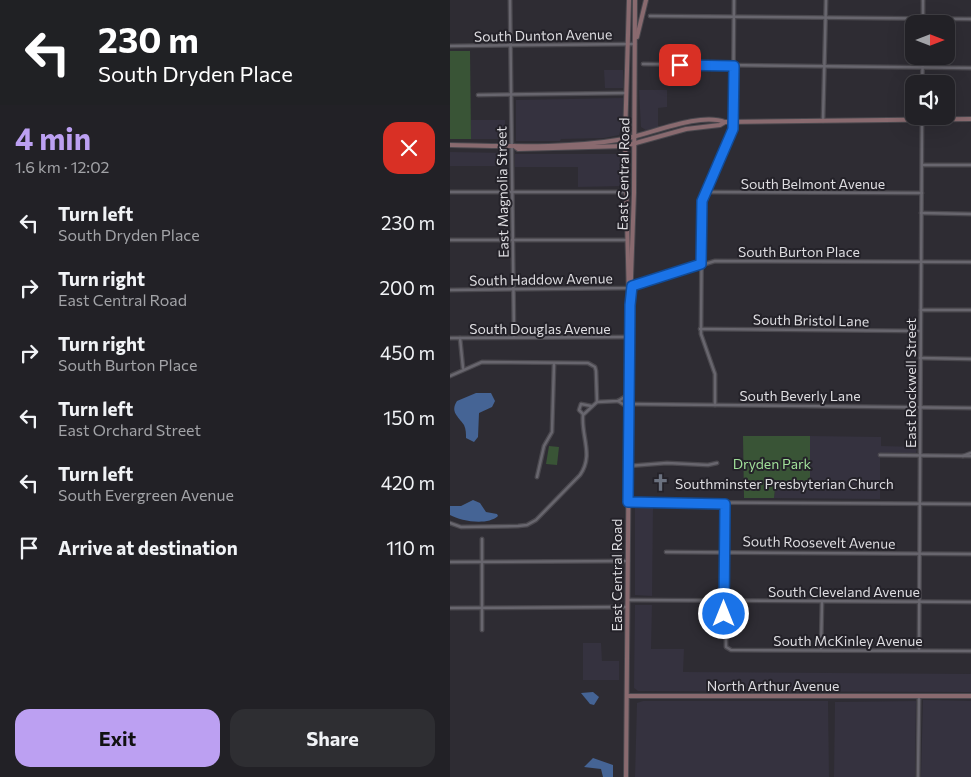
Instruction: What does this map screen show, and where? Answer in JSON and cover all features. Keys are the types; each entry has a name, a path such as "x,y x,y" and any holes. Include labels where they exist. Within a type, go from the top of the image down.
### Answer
{"main road":[{"path":"635,0 635,44"},
{"path":"635,44 646,0"},
{"name":"East Central Road","path":"626,777 630,305 625,139 629,2"},
{"name":"East Central Road","path":"629,287 633,240 635,44"},
{"path":"512,146 518,149 626,146 686,129 725,122 905,119"},
{"path":"955,119 971,119"},
{"path":"450,145 512,146 592,143 625,139 687,123 719,120 725,122"},
{"name":"North Arthur Avenue","path":"627,696 971,696"}],"street":[{"name":"East Magnolia Street","path":"510,0 514,337"},
{"path":"715,404 715,374 700,329 702,201 704,192 733,129 734,0"},
{"path":"824,121 826,0"},
{"path":"923,0 923,15"},
{"path":"650,16 905,18"},
{"path":"955,19 971,19"},
{"name":"South Dunton Avenue","path":"450,46 635,44"},
{"path":"643,64 971,68"},
{"path":"923,68 923,75"},
{"path":"478,95 627,93"},
{"name":"East Rockwell Street","path":"920,650 922,125"},
{"path":"922,165 971,165"},
{"path":"450,192 627,192"},
{"name":"South Belmont Avenue","path":"704,192 922,193"},
{"path":"921,213 971,214"},
{"path":"450,240 633,240"},
{"name":"South Burton Place","path":"629,287 715,260 971,262"},
{"name":"South Haddow Avenue","path":"450,290 629,287"},
{"path":"921,310 971,310"},
{"name":"South Bristol Lane","path":"700,329 920,331"},
{"name":"South Douglas Avenue","path":"450,338 629,337"},
{"path":"460,338 463,368"},
{"path":"920,358 971,359"},
{"path":"450,376 463,368 482,362 525,361 554,364 592,364 596,371 597,402"},
{"path":"537,477 544,446 552,432 554,364"},
{"path":"618,401 629,394"},
{"path":"583,415 597,402 618,401 629,406"},
{"path":"450,523 461,527 528,525 539,517 580,475 586,462 583,415 579,410 581,404 591,406"},
{"name":"South Beverly Lane","path":"629,406 715,404 971,408"},
{"path":"962,456 971,453"},
{"path":"880,455 971,456"},
{"path":"628,466 666,463 693,466 717,463"},
{"path":"628,502 971,504"},
{"path":"724,600 725,504"},
{"path":"482,539 482,630"},
{"name":"South Roosevelt Avenue","path":"666,552 971,554"},
{"path":"450,562 628,560"},
{"name":"South Cleveland Avenue","path":"627,600 971,602"},
{"name":"South McKinley Avenue","path":"724,600 726,647 731,650 971,650"},
{"path":"822,601 822,650"},
{"path":"450,608 627,607"},
{"path":"918,777 919,696"}],"shaded area":[{"path":"604,70 623,70 623,88 605,88"},
{"path":"639,90 667,90 667,107 658,108 658,127 646,130 641,127"},
{"path":"623,98 623,120 619,135 604,138 561,139 560,141 516,141 516,100"},
{"path":"471,120 505,120 505,139 471,139"},
{"path":"450,152 508,153 508,166 450,166"},
{"path":"515,154 619,154 623,159 623,186 578,187 578,167 515,167"},
{"path":"810,436 881,437 881,446 917,447 916,454 880,455 880,499 774,498 775,489 810,489"},
{"path":"635,508 653,508 652,596 635,595"},
{"path":"635,605 652,605 651,649 684,649 683,672 971,674 971,692 638,691 634,688"},
{"path":"583,643 601,643 602,661 619,661 619,680 583,680"},
{"path":"923,700 971,701 971,777 921,777"},
{"path":"643,701 828,701 829,777 635,777 637,703"},
{"path":"916,701 915,777 834,777 835,702"}],"green space":[{"path":"450,51 470,51 471,139 450,139"},
{"name":"Dryden Park","path":"743,436 810,436 810,489 775,489 774,498 744,498"},
{"path":"549,446 559,447 557,465 546,464"}],"water":[{"path":"476,393 491,393 495,401 492,407 479,413 478,437 474,442 466,438 465,427 454,408 457,401"},
{"path":"473,500 480,503 486,512 497,514 498,516 481,522 467,521 450,515 450,506 461,506"},
{"path":"593,692 599,697 594,705 590,704 581,693"},
{"path":"593,758 613,765 613,777 603,777 601,769 584,767"}],"place":[{"name":"Southminster Presbyterian Church","path":"661,483"}],"route":[{"path":"680,65 734,66 733,129 704,192 702,201 701,264 632,286 630,305 628,502 725,504 724,614"}]}
